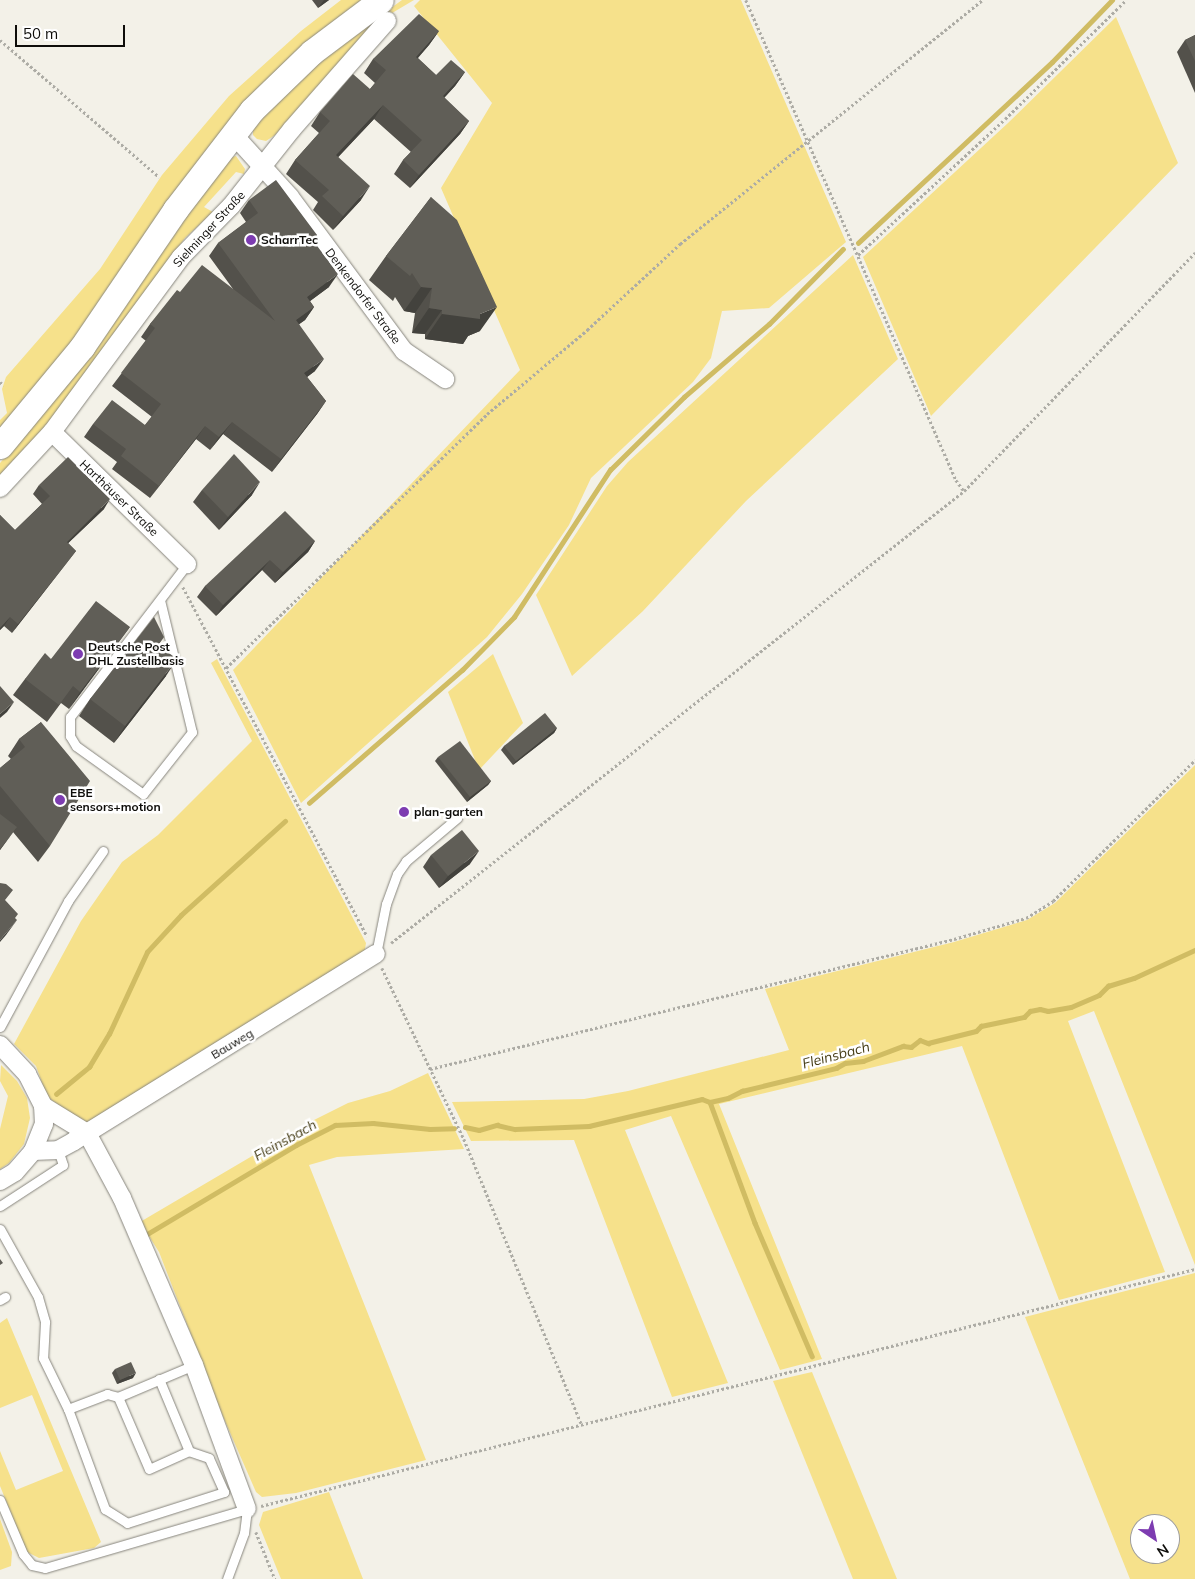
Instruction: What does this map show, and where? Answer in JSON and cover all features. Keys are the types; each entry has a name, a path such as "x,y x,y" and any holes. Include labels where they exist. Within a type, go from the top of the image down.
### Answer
{"street":[{"name":"Sielminger Straße","path":"0,446 82,347 175,210 232,133 293,68 330,36 384,11"},
{"name":"Sielminger Straße","path":"0,488 52,432 181,257 231,206 384,11"},
{"name":"Denkendorfer Straße","path":"232,133 290,197 394,339 413,359 445,379"},
{"name":"Harthäuser Straße","path":"52,432 187,564"},
{"name":"Bauweg","path":"58,1150 376,954"},
{"path":"0,1045 27,1074 43,1106 44,1124 34,1151 15,1172 0,1182"},
{"path":"43,1106 87,1133 122,1198 194,1365 247,1509"},
{"path":"34,1151 58,1150"}],"lane":[{"path":"160,600 192,732 142,794 76,746 68,727 70,717 187,564"},
{"path":"376,954 386,904 396,874 406,861 457,818"},
{"path":"0,1028 68,901 103,851"},
{"path":"0,1206 63,1166 58,1150"},
{"path":"0,1230 38,1297 45,1322 43,1358 68,1409 105,1509 127,1523 224,1492 209,1458 188,1451 149,1469 118,1397"},
{"path":"68,1409 107,1394 118,1397 194,1365"},
{"path":"159,1380 188,1451"},
{"path":"0,1500 23,1554 32,1565 45,1568 247,1509 244,1533 227,1579"}],"path":[{"path":"746,0 956,480 964,491"},
{"path":"226,668 487,414 587,330 680,244 808,143 982,0"},
{"path":"858,255 1005,119 1126,0"},
{"path":"0,40 159,177"},
{"path":"376,954 964,491 1195,253"},
{"path":"0,382 4,385"},
{"path":"187,564 183,587 376,954 464,1139 582,1425"},
{"path":"430,1069 954,939 1026,918 1053,901 1195,760"},
{"path":"275,1579 247,1509 1195,1269"}],"shaded area":[{"path":"341,0 373,0 321,37 0,438 0,420 7,413 2,389 6,377 100,269 162,175 229,96 301,31"},
{"path":"402,0 414,0 377,22 275,135 266,141 257,139 253,135 253,127 306,70"},
{"path":"420,0 741,0 846,242 769,308 722,311 711,358 693,382 591,478 569,525 522,594 487,637 301,803 233,670 520,370 441,188 492,103 414,6"},
{"path":"1116,17 1178,163 931,416 863,257 1008,123"},
{"path":"236,156 245,169 244,174 236,172 204,207 213,212 185,238 45,428 0,478 0,463 24,436 220,167 229,158"},
{"path":"853,255 898,359 746,501 643,611 572,676 536,595 607,486 628,462"},
{"path":"493,654 523,723 479,770 448,692"},
{"path":"217,659 366,943 364,955 91,1127 47,1097 36,1066 14,1044 81,921 122,862 158,835 252,741 211,663"},
{"path":"1195,765 1195,1265 1094,1011 1068,1021 1165,1272 1059,1300 962,1046 719,1104 822,1359 780,1370 671,1116 625,1130 728,1383 672,1397 574,1140 471,1141 452,1102 584,1099 628,1091 789,1050 765,989 954,942 1027,920 1055,903"},
{"path":"1,1065 17,1081 27,1098 30,1118 24,1144 9,1163 0,1169 0,1129 8,1096 0,1081"},
{"path":"428,1073 464,1149 337,1157 309,1165 426,1460 296,1493 262,1497 256,1492 221,1412 159,1252 140,1222 308,1123 348,1103 390,1091"},
{"path":"1195,1273 1195,1579 1130,1579 1025,1317"},
{"path":"7,1318 101,1542 94,1548 39,1558 27,1552 0,1486 0,1451 16,1490 63,1471 32,1395 0,1408 0,1323"},
{"path":"812,1372 897,1579 853,1579 773,1381"},
{"path":"329,1492 363,1579 281,1579 259,1525 263,1512"},
{"path":"0,1519 12,1552 11,1566 0,1570"}],"building":[{"path":"419,14 439,31 416,57 436,75 451,60 465,72 443,96 469,121 419,175 403,160 422,140 383,105 336,155 370,186 343,216 322,196 329,190 295,160 330,121 320,112 353,74 370,89 386,70 373,59"},
{"path":"1195,35 1195,61 1185,40"},
{"path":"276,180 317,235 312,239 338,274 307,297 314,307 296,320 324,359 304,373 326,401 281,459 232,422 219,437 205,426 159,486 121,456 126,449 93,424 112,400 145,425 161,404 121,373 155,328 150,324 177,290 180,292 202,265 275,321 218,243 258,213 249,200"},
{"path":"431,197 457,220 497,307 480,314 480,319 442,314 442,310 429,308 432,288 421,287 412,273 410,276 386,256"},
{"path":"234,454 260,482 228,517 202,490"},
{"path":"68,457 110,499 67,542 76,551 18,624 10,617 0,628 0,515 15,530 50,496 39,485"},
{"path":"285,511 315,541 283,572 270,560 223,605 205,586"},
{"name":"Deutsche Post DHL Zustellbasis","path":"96,601 130,627 80,692 73,686 59,705 25,679 45,653 51,659"},
{"path":"154,617 164,637 158,645 177,659 125,726 90,699"},
{"path":"0,686 14,702 0,714"},
{"path":"545,713 557,728 516,761 504,746"},
{"name":"EBE sensors+motion","path":"41,722 90,781 50,846 0,786 0,768 25,747 19,739"},
{"path":"460,741 491,781 470,797 438,757"},
{"path":"0,814 17,827 0,849"},
{"path":"462,830 479,851 448,876 431,855"},
{"path":"0,883 6,884 13,890 5,900 18,914 15,918 17,920 0,940"},
{"path":"131,1362 136,1373 120,1380 115,1369"}],"waterway":[{"path":"858,243 1052,62 1112,0"},
{"path":"309,803 462,670 514,617 610,470 684,397 769,324 843,249"},
{"path":"56,1094 89,1067 109,1034 147,952 181,915 285,821"},
{"name":"Fleinsbach","path":"465,1127 479,1130 497,1125 515,1129 589,1126 702,1099 710,1102 728,1098 742,1091 836,1068 845,1063 863,1061 903,1046 911,1047 920,1040 928,1043 976,1031 981,1026 1024,1017 1030,1011 1040,1009 1048,1011 1071,1007 1099,995 1108,986 1134,978 1195,950"},
{"path":"710,1102 755,1223 812,1356"},
{"name":"Fleinsbach","path":"144,1236 296,1145 335,1125 373,1123 430,1129 454,1128"}],"place":[{"name":"ScharrTec","path":"251,240"},
{"name":"Deutsche Post DHL Zustellbasis","path":"78,654"},
{"name":"EBE sensors+motion","path":"60,800"},
{"name":"plan-garten","path":"404,812"}]}
